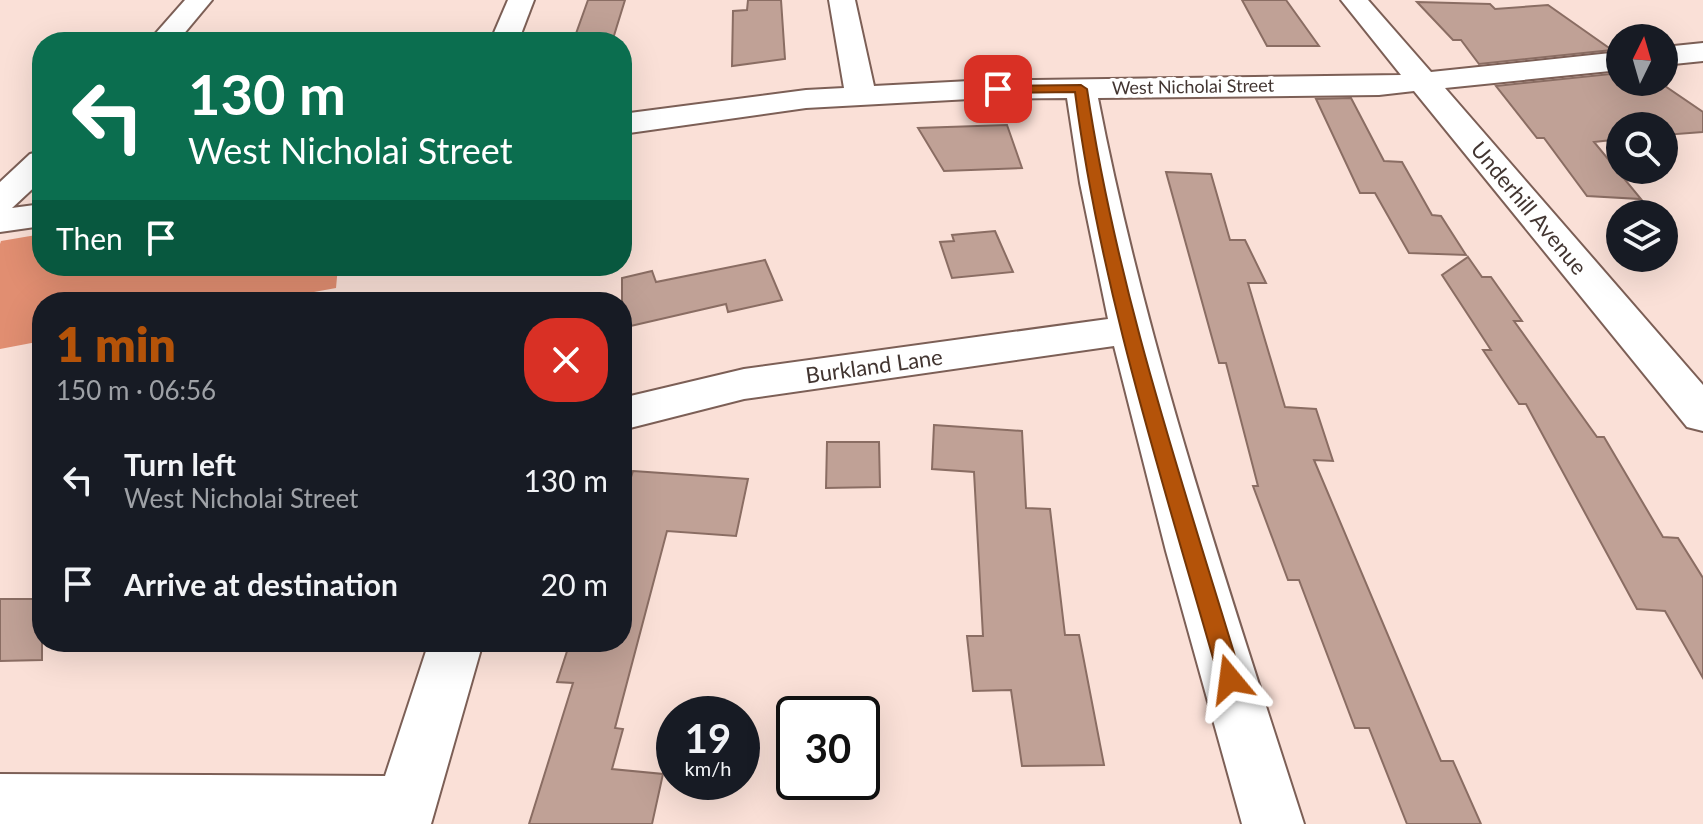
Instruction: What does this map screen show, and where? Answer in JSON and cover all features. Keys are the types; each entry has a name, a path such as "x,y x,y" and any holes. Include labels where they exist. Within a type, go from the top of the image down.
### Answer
{"street":[{"path":"171,32 199,0"},
{"path":"508,32 521,0"},
{"path":"842,0 861,96"},
{"name":"Underhill Avenue","path":"1354,0 1703,415"},
{"path":"1678,55 1703,52"},
{"name":"West Nicholai Street","path":"632,122 706,110 861,96 970,90 1379,86 1606,62"},
{"path":"1081,89 1092,168 1128,330 1273,824"},
{"path":"0,201 32,171"},
{"path":"0,221 32,216"},
{"name":"Burkland Lane","path":"632,412 744,384 1128,330"},
{"path":"0,804 403,815 453,652"}],"shaded area":[{"path":"32,236 32,276 337,276 336,288 314,292 32,292 32,343 0,349 1,241"}],"building":[{"path":"588,0 625,0 615,32 577,32"},
{"path":"748,0 781,0 785,59 732,66 733,11 747,10"},
{"path":"1242,0 1286,0 1319,46 1267,46"},
{"path":"1417,2 1490,4 1495,9 1548,5 1606,46 1606,51 1479,64 1461,40 1453,40"},
{"path":"1606,74 1606,96 1678,95 1703,112 1703,132 1678,134 1678,112 1606,112 1606,141 1594,142 1606,157 1606,184 1629,184 1641,199 1587,196 1544,138 1537,138 1496,86"},
{"path":"1351,98 1384,161 1402,162 1432,215 1441,216 1466,255 1409,253 1375,193 1360,193 1316,99"},
{"path":"1007,125 1022,168 944,171 918,128"},
{"path":"1166,172 1211,174 1230,240 1245,240 1266,283 1248,283 1285,407 1316,409 1333,461 1314,460 1441,761 1453,761 1481,824 1407,824 1369,728 1355,728 1299,580 1288,580 1253,486 1258,486 1226,363 1219,363"},
{"path":"995,231 1013,272 952,278 940,242 954,241 952,235"},
{"path":"1468,257 1482,277 1491,277 1522,321 1514,321 1597,437 1604,437 1663,537 1678,538 1703,578 1703,678 1665,611 1637,609 1526,404 1519,404 1483,350 1491,350 1442,275"},
{"path":"765,260 782,300 728,312 726,304 632,326 632,292 622,292 622,278 652,271 656,282"},
{"path":"934,425 1022,431 1026,508 1050,509 1065,635 1079,635 1104,765 1022,766 1011,690 973,691 967,636 983,636 974,472 932,469"},
{"path":"827,442 879,442 880,487 826,488"},
{"path":"633,471 748,479 736,536 667,531 615,728 623,729 612,769 656,773 657,800 652,824 529,824 573,683 557,682 567,652 632,652"},
{"path":"0,599 32,599 32,652 42,652 42,660 0,661"}],"route":[{"path":"998,89 1081,89 1092,168 1128,330 1230,679"}]}
